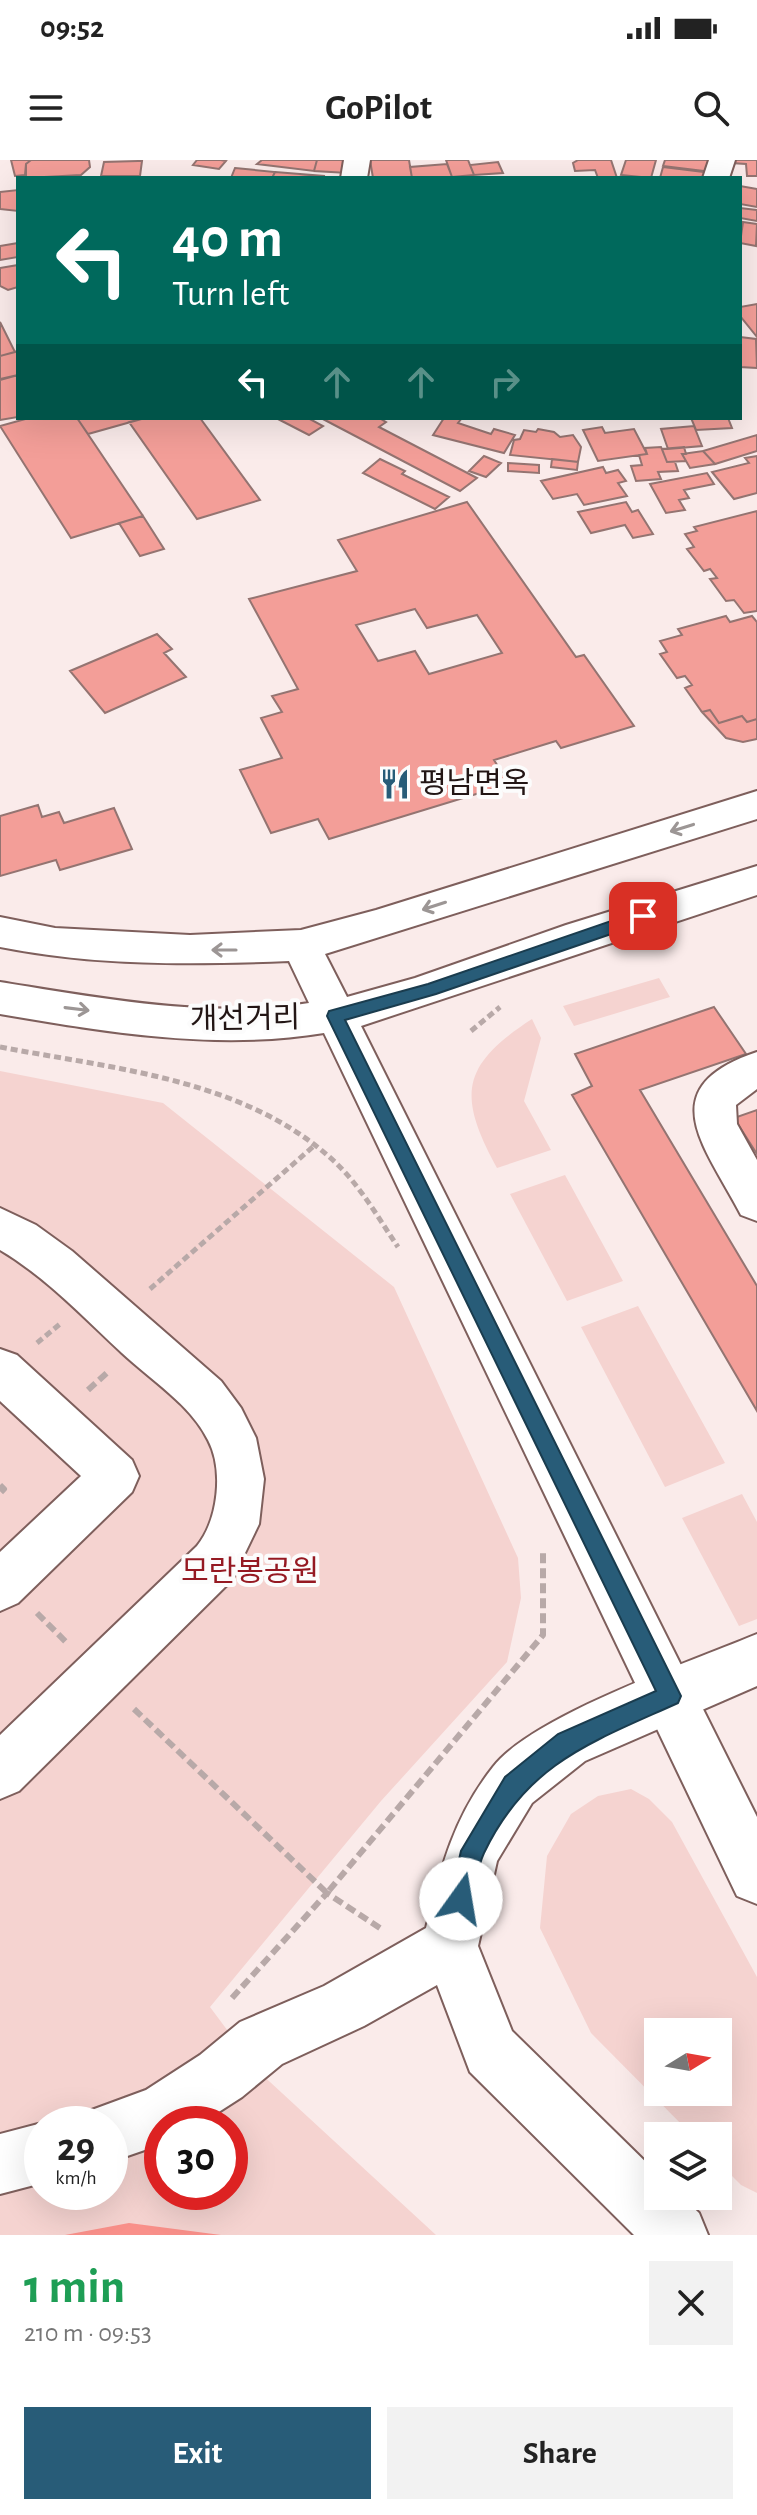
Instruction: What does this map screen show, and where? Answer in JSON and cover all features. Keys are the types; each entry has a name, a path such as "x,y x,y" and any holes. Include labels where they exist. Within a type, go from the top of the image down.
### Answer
{"main road":[{"path":"0,932 55,943 190,950 301,945 362,929 757,805"},
{"name":"개선거리","path":"0,998 174,1021 258,1023 335,1016 430,990 558,943 757,880"},
{"path":"301,945 757,1876"},
{"path":"757,1069 727,1085 714,1101 716,1125 757,1202"},
{"path":"0,1227 24,1239 56,1265 184,1378 213,1408 232,1438 240,1471 238,1506 224,1551 158,1620 0,1772"},
{"path":"0,1370 115,1476 16,1597"},
{"path":"677,2235 491,2051 450,1946 472,1851 513,1784 566,1742 757,1660"},
{"path":"128,2126 162,2114 221,2076 261,2043 344,2006 450,1946"},
{"path":"0,2164 24,2158"}],"path":[{"path":"471,1031 504,1004"},
{"path":"0,1047 232,1097 285,1123 315,1145 346,1175 402,1253"},
{"path":"149,1290 315,1145"},
{"path":"0,1485 4,1489 0,1493"},
{"path":"261,2043 226,2005 327,1893 543,1635 545,1556 538,1542"},
{"path":"16,1597 73,1649"},
{"path":"124,1700 327,1893 387,1932 450,1946"}],"green space":[{"path":"659,978 670,997 574,1026 563,1006"},
{"path":"532,1019 541,1038 524,1101 551,1150 497,1168 476,1120 472,1101 473,1083 479,1067 491,1051"},
{"name":"모란봉공원","path":"0,1071 163,1103 394,1287 518,1558 521,1598 507,1662 381,1801 210,2007 257,2070 436,2235 0,2235"},
{"path":"565,1175 623,1281 567,1301 510,1194"},
{"path":"638,1306 725,1463 665,1487 581,1327"},
{"path":"742,1494 757,1522 757,1619 739,1626 682,1518"},
{"path":"631,1789 649,1799 672,1822 757,1977 757,2193 732,2176 732,2122 679,2122 663,2106 732,2106 732,2018 644,2018 644,2087 591,2033 540,1928 547,1856 571,1814 598,1796"}],"shaded area":[{"path":"129,2223 221,2235 65,2235"}],"building":[{"path":"11,160 31,160 26,164 25,175 15,176"},
{"path":"31,160 89,160 90,167 81,175 26,176 26,164"},
{"path":"197,160 226,161 219,169 193,165"},
{"path":"262,160 317,160 314,171 257,164"},
{"path":"317,160 351,160 348,173 314,171"},
{"path":"370,160 409,160 412,176 373,176"},
{"path":"446,160 468,160 474,175 452,176"},
{"path":"578,160 611,160 616,176 597,176 595,170 575,171 573,163"},
{"path":"626,160 656,160 652,176 621,175"},
{"path":"665,160 715,160 712,172 663,166"},
{"path":"731,160 757,160 757,176 747,176 746,164 731,163"},
{"path":"142,161 140,176 101,176 104,162"},
{"path":"498,162 503,173 474,175 470,165"},
{"path":"447,164 452,176 412,176 410,167"},
{"path":"663,167 712,173 711,176 661,176"},
{"path":"235,168 275,172 273,176 232,176"},
{"path":"275,172 325,176 273,176"},
{"path":"742,186 757,189 757,207 742,204"},
{"path":"16,190 16,211 0,209 0,192"},
{"path":"742,208 757,210 757,221 742,218"},
{"path":"743,222 757,224 756,246 742,243"},
{"path":"16,243 16,257 0,260 0,246"},
{"path":"16,265 16,288 8,290 0,286 0,268"},
{"path":"757,304 757,337 742,318 742,307"},
{"path":"0,322 15,352 0,356"},
{"path":"742,337 756,339 757,368 742,367"},
{"path":"16,352 16,375 0,379 0,356"},
{"path":"16,376 16,417 0,420 0,380"},
{"path":"22,420 78,420 143,516 71,538 0,426"},
{"path":"78,420 138,420 88,434"},
{"path":"201,420 260,500 197,519 129,422"},
{"path":"280,420 312,420 323,426 309,435"},
{"path":"325,420 382,420 386,422 379,427 477,478 460,491"},
{"path":"443,420 460,420 458,423 491,434 494,429 515,435 504,453 433,435"},
{"path":"692,420 729,420 732,428 696,430"},
{"path":"694,426 702,446 668,449 661,429"},
{"path":"602,427 605,433 634,429 647,454 598,461 583,430"},
{"path":"538,429 554,432 560,437 573,435 581,447 578,462 510,455 514,440 520,439 524,430 536,432"},
{"path":"757,435 757,451 715,464 703,451"},
{"path":"661,447 667,462 675,462 678,471 658,472 661,479 636,481 631,466 642,465 639,455 647,454 645,448"},
{"path":"684,447 686,454 682,454 686,461 667,462 662,449"},
{"path":"703,451 715,464 690,468 682,454"},
{"path":"484,456 501,463 486,477 469,471"},
{"path":"757,456 757,493 734,499 712,472 749,463 745,458"},
{"path":"380,459 405,471 402,474 449,497 435,509 363,473"},
{"path":"552,459 578,462 577,470 551,467"},
{"path":"508,463 539,465 539,473 508,471"},
{"path":"603,467 606,473 618,470 626,481 618,483 627,496 584,505 577,494 553,499 541,481"},
{"path":"707,473 714,484 684,490 689,498 679,500 685,510 666,513 650,484"},
{"path":"467,502 576,657 584,655 634,726 561,748 556,741 494,760 509,784 329,839 318,819 271,833 240,770 282,758 261,718 282,712 272,696 298,689 249,599 357,571 338,540","holes":["415,609 427,628 477,615 502,653 429,674 415,651 378,661 356,625"]},
{"path":"626,502 632,512 638,510 653,534 633,538 625,525 591,533 578,512"},
{"path":"757,511 757,611 744,613 734,600 726,601 710,579 717,578 710,569 704,571 687,549 694,547 685,534 697,531 694,527"},
{"path":"143,516 164,549 140,556 119,523"},
{"path":"726,616 730,622 752,616 757,622 757,719 747,722 742,716 719,723 710,710 702,712 685,688 692,685 685,676 677,678 660,654 667,652 660,641 682,635 678,629"},
{"path":"157,634 172,649 164,653 186,677 105,713 70,671"},
{"path":"710,710 719,723 742,716 747,722 757,719 757,739 743,742 726,738 702,712"},
{"path":"38,805 42,817 59,812 64,823 114,808 132,849 60,870 56,860 0,876 0,816"},
{"path":"714,1007 746,1054 640,1090 757,1286 757,1411 572,1095 592,1086 575,1054"},
{"path":"757,1110 757,1154 734,1118"}],"place":[{"name":"평남면옥","path":"395,784"}],"route":[{"path":"461,1899 472,1851 513,1784 566,1742 670,1696 335,1016 430,990 643,916"}]}
